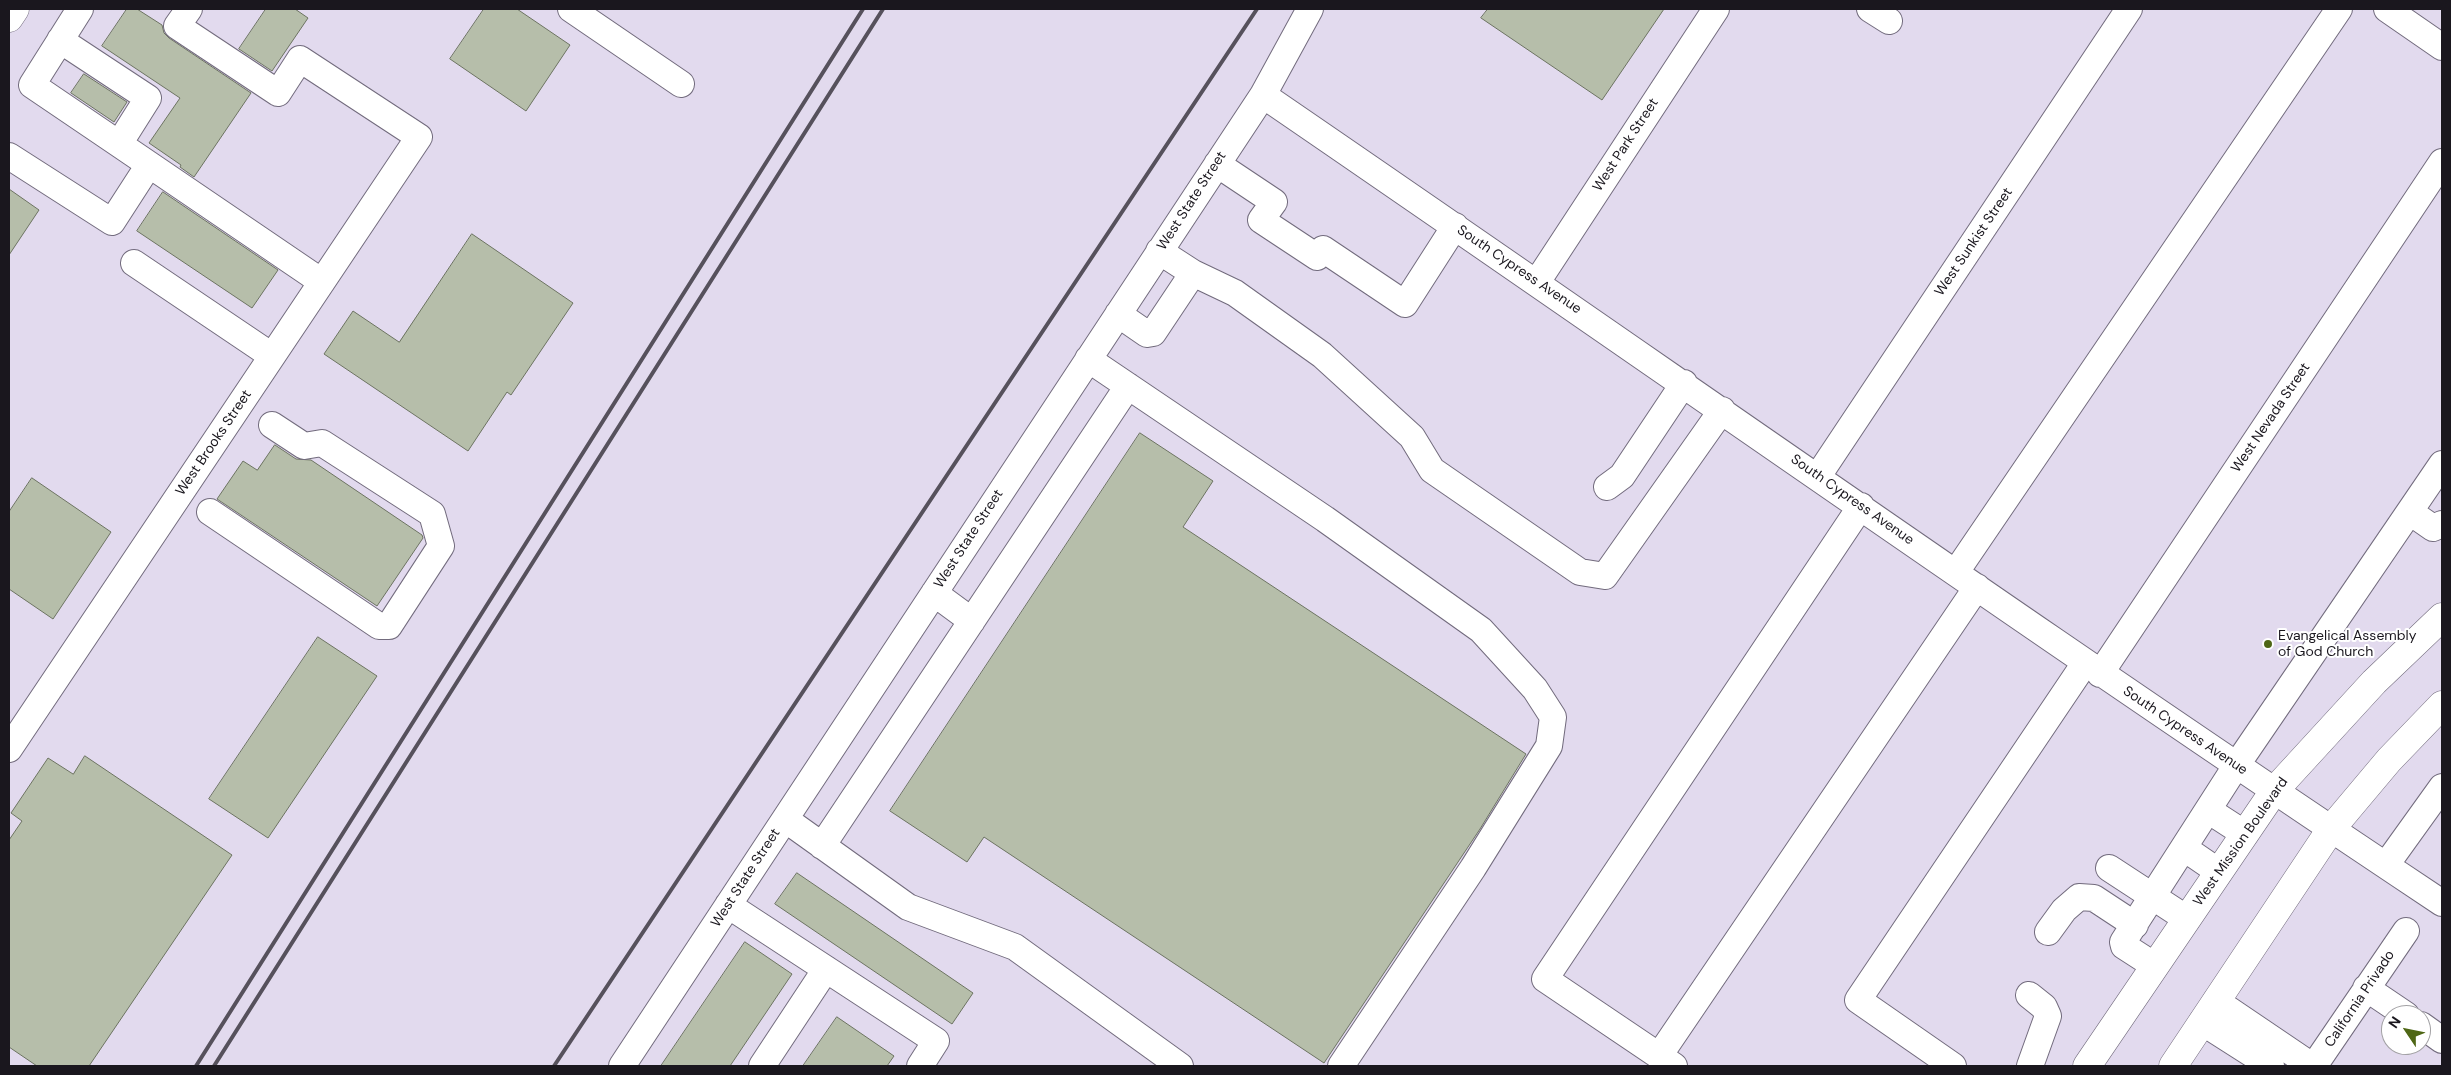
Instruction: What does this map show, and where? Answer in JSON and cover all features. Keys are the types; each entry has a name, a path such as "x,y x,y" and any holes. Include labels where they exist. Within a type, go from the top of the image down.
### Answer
{"main road":[{"path":"9,18 15,9"},
{"name":"West Mission Boulevard","path":"2087,1066 2274,791 2374,682 2442,617"},
{"path":"2173,1066 2331,829 2389,760 2442,705"}],"street":[{"path":"80,9 32,85 322,282"},
{"name":"West Brooks Street","path":"9,749 419,136 300,59 278,93 177,26 189,9"},
{"path":"572,9 681,84"},
{"name":"West State Street","path":"622,1066 1263,95 1310,9"},
{"name":"West Park Street","path":"1537,282 1716,9"},
{"name":"West Sunkist Street","path":"1818,476 2129,9"},
{"path":"1956,572 2339,9"},
{"path":"2386,9 2442,47"},
{"path":"60,40 148,98 119,144"},
{"name":"South Cypress Avenue","path":"1263,95 1684,383 2093,668 2442,903"},
{"path":"9,156 112,222 143,174"},
{"name":"West Nevada Street","path":"1953,1066 1858,1000 2093,668 2442,162"},
{"path":"1217,164 1274,202 1262,220 1317,257 1323,249 1405,304 1456,226"},
{"path":"1160,251 1193,273 1235,294 1322,355 1412,437 1432,470 1580,572 1605,576 1722,410"},
{"path":"134,263 272,356"},
{"path":"1118,314 1147,334 1153,333 1193,273"},
{"path":"1088,359 1325,519 1480,630 1535,689 1553,717 1550,746 1473,868 1341,1066"},
{"path":"1607,487 1622,476 1684,383"},
{"path":"822,846 1128,386"},
{"path":"210,512 379,626 389,626 441,546 432,514 322,443 304,446 272,425"},
{"path":"2155,966 2124,946 2123,942 2236,766 2442,464"},
{"path":"1861,506 1545,979 1666,1061 1977,587"},
{"path":"2410,512 2433,528 2442,524"},
{"path":"934,593 972,621"},
{"path":"2386,866 2442,787"},
{"path":"2208,810 2245,834"},
{"path":"785,819 908,907 1016,947 1180,1066"},
{"path":"2184,848 2219,872"},
{"path":"2109,868 2187,919"},
{"path":"2048,932 2064,910 2079,897 2094,898 2135,925"},
{"path":"728,905 936,1041 920,1066"},
{"name":"California Privado","path":"2313,1066 2406,931"},
{"path":"762,1066 826,970"},
{"path":"2366,988 2391,1005"},
{"path":"2029,995 2044,1007 2048,1016 2030,1066"},
{"path":"2209,1012 2270,1066"},
{"path":"2209,1012 2313,1066"},
{"path":"2431,1032 2442,1040"}],"building":[{"path":"127,9 137,9 162,25 164,33 169,38 251,93 194,177 180,167 181,165 149,143 180,98 102,46"},
{"path":"266,9 295,9 308,18 272,71 239,49"},
{"path":"484,9 517,9 570,45 526,111 450,59"},
{"path":"1488,9 1664,9 1602,100 1481,18"},
{"path":"84,74 127,102 114,122 71,93"},
{"path":"9,189 39,210 9,255"},
{"path":"163,192 278,270 252,308 137,231"},
{"path":"472,234 573,303 511,395 507,392 468,451 324,354 353,311 399,342"},
{"path":"1140,433 1213,481 1183,527 1526,754 1480,829 1324,1063 984,837 967,862 890,811"},
{"path":"275,445 296,459 311,460 422,535 423,538 377,606 217,499 243,461 257,470"},
{"path":"32,478 111,532 53,619 9,589 9,512"},
{"path":"318,637 377,676 268,838 209,799"},
{"path":"85,756 232,855 89,1066 37,1066 9,1047 9,840 22,821 11,813 48,758 73,774"},
{"path":"797,873 973,993 952,1024 775,904"},
{"path":"745,942 792,974 730,1066 661,1066"},
{"path":"837,1017 894,1056 887,1066 803,1066"}],"railway":[{"path":"196,1066 863,9"},
{"path":"214,1066 883,9"},
{"path":"554,1066 1257,9"}],"place":[{"name":"Evangelical Assembly of God Church","path":"2268,644"}]}
